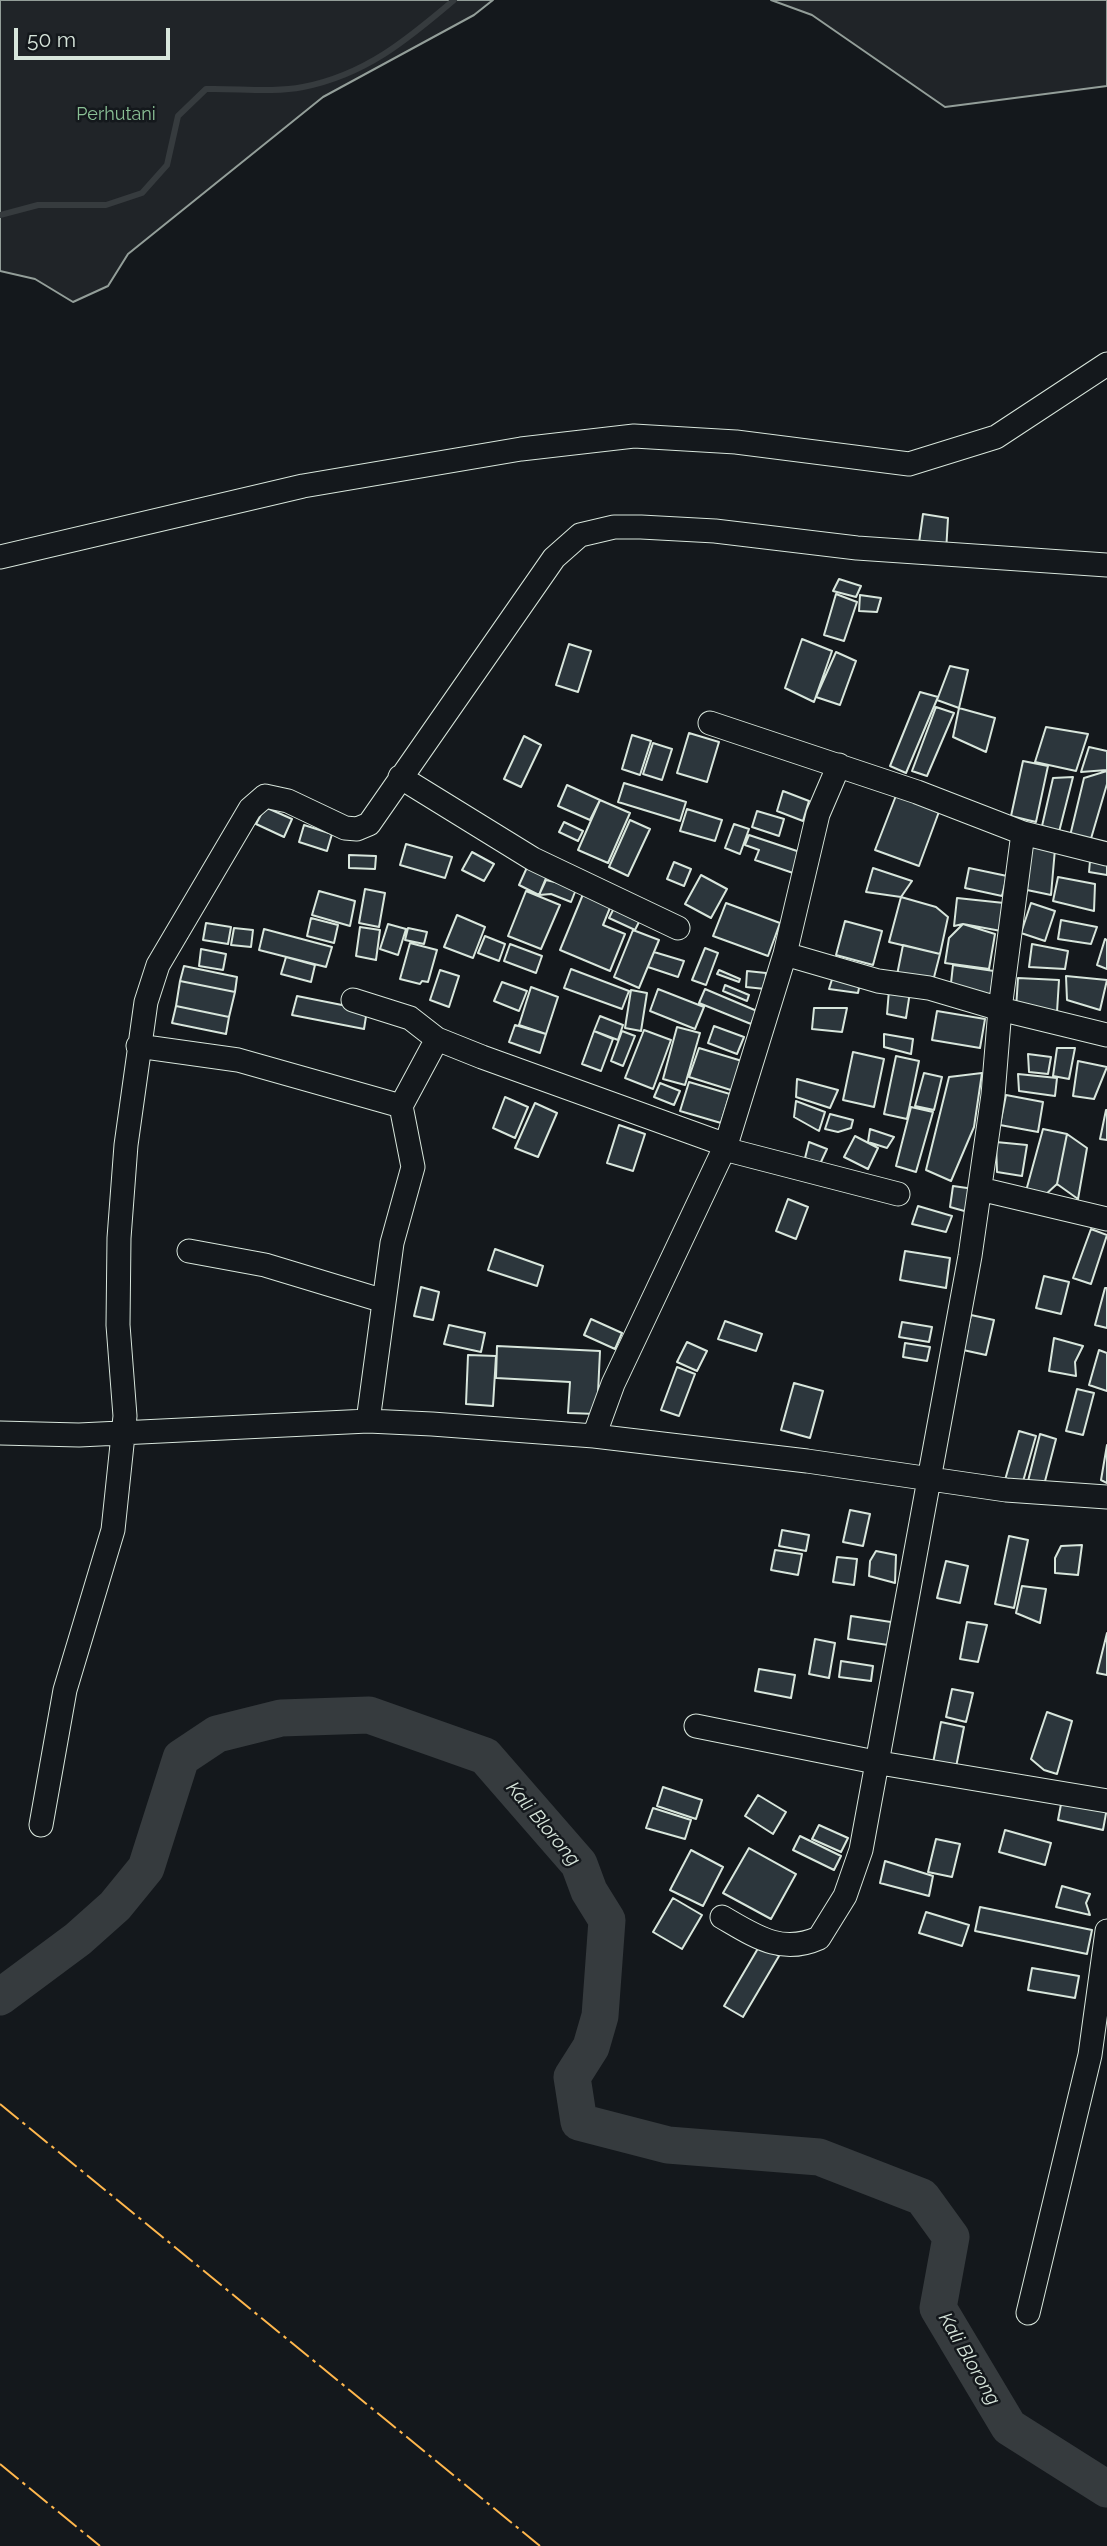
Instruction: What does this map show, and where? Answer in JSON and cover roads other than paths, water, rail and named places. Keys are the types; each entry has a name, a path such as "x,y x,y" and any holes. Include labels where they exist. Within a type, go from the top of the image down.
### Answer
{"street":[{"path":"0,557 303,486 521,449 634,436 736,442 909,464 996,437 1107,364"},
{"path":"41,1825 65,1690 113,1530 124,1433 118,1325 118,1251 126,1145 145,1002 158,965 209,875 258,801 265,796 278,797 345,828 357,829 369,824 554,558 580,535 596,530 641,527 715,531 857,548 1107,565"},
{"path":"710,723 839,765 1023,833 1107,854"},
{"path":"594,1436 613,1384 725,1147 785,954 818,814 839,765"},
{"path":"400,778 533,859 678,928"},
{"path":"722,1917 768,1943 793,1946 819,1938 845,1896 861,1850 880,1763 931,1480 980,1189 1023,833"},
{"path":"785,954 886,982 940,990 1000,1009 1107,1035"},
{"path":"353,1000 411,1018 437,1039 725,1147 898,1194"},
{"path":"368,1422 392,1244 414,1167 401,1106 437,1039"},
{"path":"138,1046 238,1060 401,1106"},
{"path":"980,1189 1107,1219"},
{"path":"189,1251 265,1265 384,1301"},
{"path":"0,1433 124,1433 368,1422 485,1427 594,1436 807,1461 931,1480 1107,1497"},
{"path":"696,1726 880,1763 1107,1801"},
{"path":"1028,2313 1090,2055 1107,1931"}],"waterway":[{"path":"0,215 38,205 106,205 142,193 167,165 178,116 206,89 279,90 303,87 346,74 366,65 402,42 454,0"},
{"name":"Kali Blorong","path":"0,1997 78,1939 115,1906 146,1868 181,1758 217,1734 281,1718 369,1715 485,1756 579,1864 589,1891 607,1920 600,2016 591,2047 572,2077 579,2122 668,2145 819,2157 922,2197 951,2237 938,2308 1009,2427 1107,2489"}],"park label":[{"name":"Perhutani","path":"116,115"}]}
